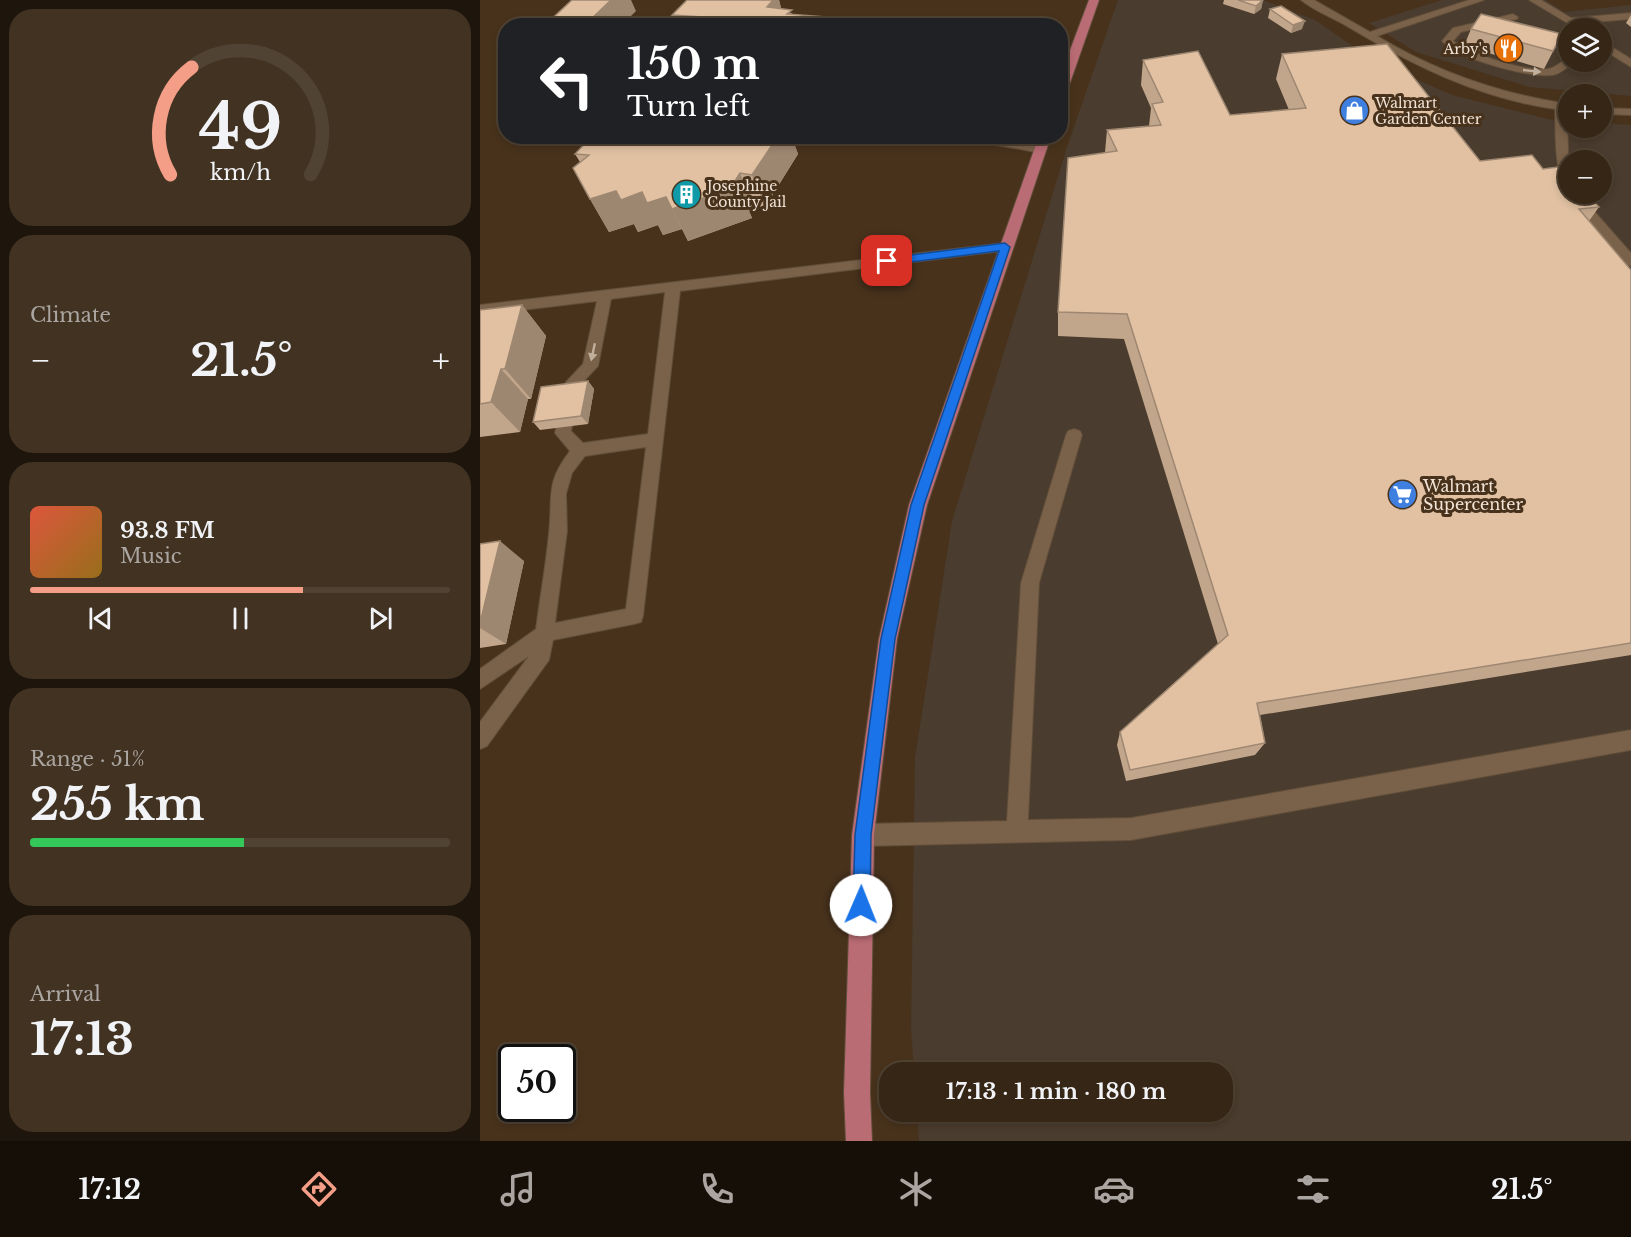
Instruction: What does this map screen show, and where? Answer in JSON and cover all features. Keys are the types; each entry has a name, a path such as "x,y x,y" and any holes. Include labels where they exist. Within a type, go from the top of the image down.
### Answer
{"main road":[{"path":"1068,72 1094,0"},
{"path":"859,1141 857,1093 863,835 888,639 918,505 1005,247 1043,144"}],"street":[{"path":"1306,0 1367,36 1435,71 1505,94 1558,105"},
{"path":"1367,36 1479,0"},
{"path":"1534,0 1564,18"},
{"path":"1606,18 1631,16"},
{"path":"1513,17 1457,30 1447,41 1462,52 1530,72 1553,72 1558,69"},
{"path":"1612,51 1631,64"},
{"path":"1612,111 1631,112"},
{"path":"1582,204 1631,262"},
{"path":"480,310 1005,247"},
{"path":"480,680 546,633 634,616 673,287"},
{"path":"580,450 563,433 574,382 590,366 605,295"},
{"path":"1017,831 1030,583 1074,435"},
{"path":"480,739 535,667 542,654 558,531 558,494 564,471 580,450 655,439"},
{"path":"863,835 1131,829 1631,740"}],"shaded area":[{"path":"1118,0 1263,0 1315,20 1373,60 1452,95 1558,120 1558,138 1612,138 1612,124 1631,125 1631,1141 919,1141 918,1122 1233,1122 1233,1062 913,1062 911,1028 915,758 952,521 1067,147"},
{"path":"1442,0 1546,0 1564,12 1631,5 1631,96 1612,94 1612,84 1558,84 1558,90 1529,87 1416,52 1369,23"}],"building":[{"path":"572,0 611,0 592,18 553,18"},
{"path":"687,0 773,0 767,7 792,10 787,14 839,18 700,18 672,15"},
{"path":"1238,0 1263,0 1256,6"},
{"path":"1281,6 1305,21 1293,25 1270,9"},
{"path":"1481,14 1558,33 1558,42 1553,51 1471,29"},
{"name":"Walmart Supercenter","path":"1387,44 1480,161 1532,155 1543,169 1558,167 1558,204 1596,204 1599,207 1579,209 1631,270 1631,643 1257,703 1265,743 1130,770 1120,732 1228,635 1127,314 1058,312 1068,158 1117,151 1107,130 1161,125 1152,104 1163,102 1143,60 1198,51 1230,115 1306,108 1282,54"},
{"path":"584,144 773,144 752,175 740,173 735,181 739,185 672,209 666,197 647,203 642,192 621,200 616,191 590,199 573,168 589,155 575,154"},
{"path":"522,305 505,369 501,369 491,402 480,404 480,310"},
{"path":"588,381 581,416 533,422 541,387"},
{"path":"500,541 480,623 480,544"}],"place":[{"name":"Arby's","path":"1509,49"},
{"name":"Walmart Garden Center","path":"1354,111"},
{"name":"Josephine County Jail","path":"686,194"},
{"name":"Walmart Supercenter","path":"1402,495"}],"route":[{"path":"861,905 863,835 888,639 918,505 1005,247 887,261"}]}
